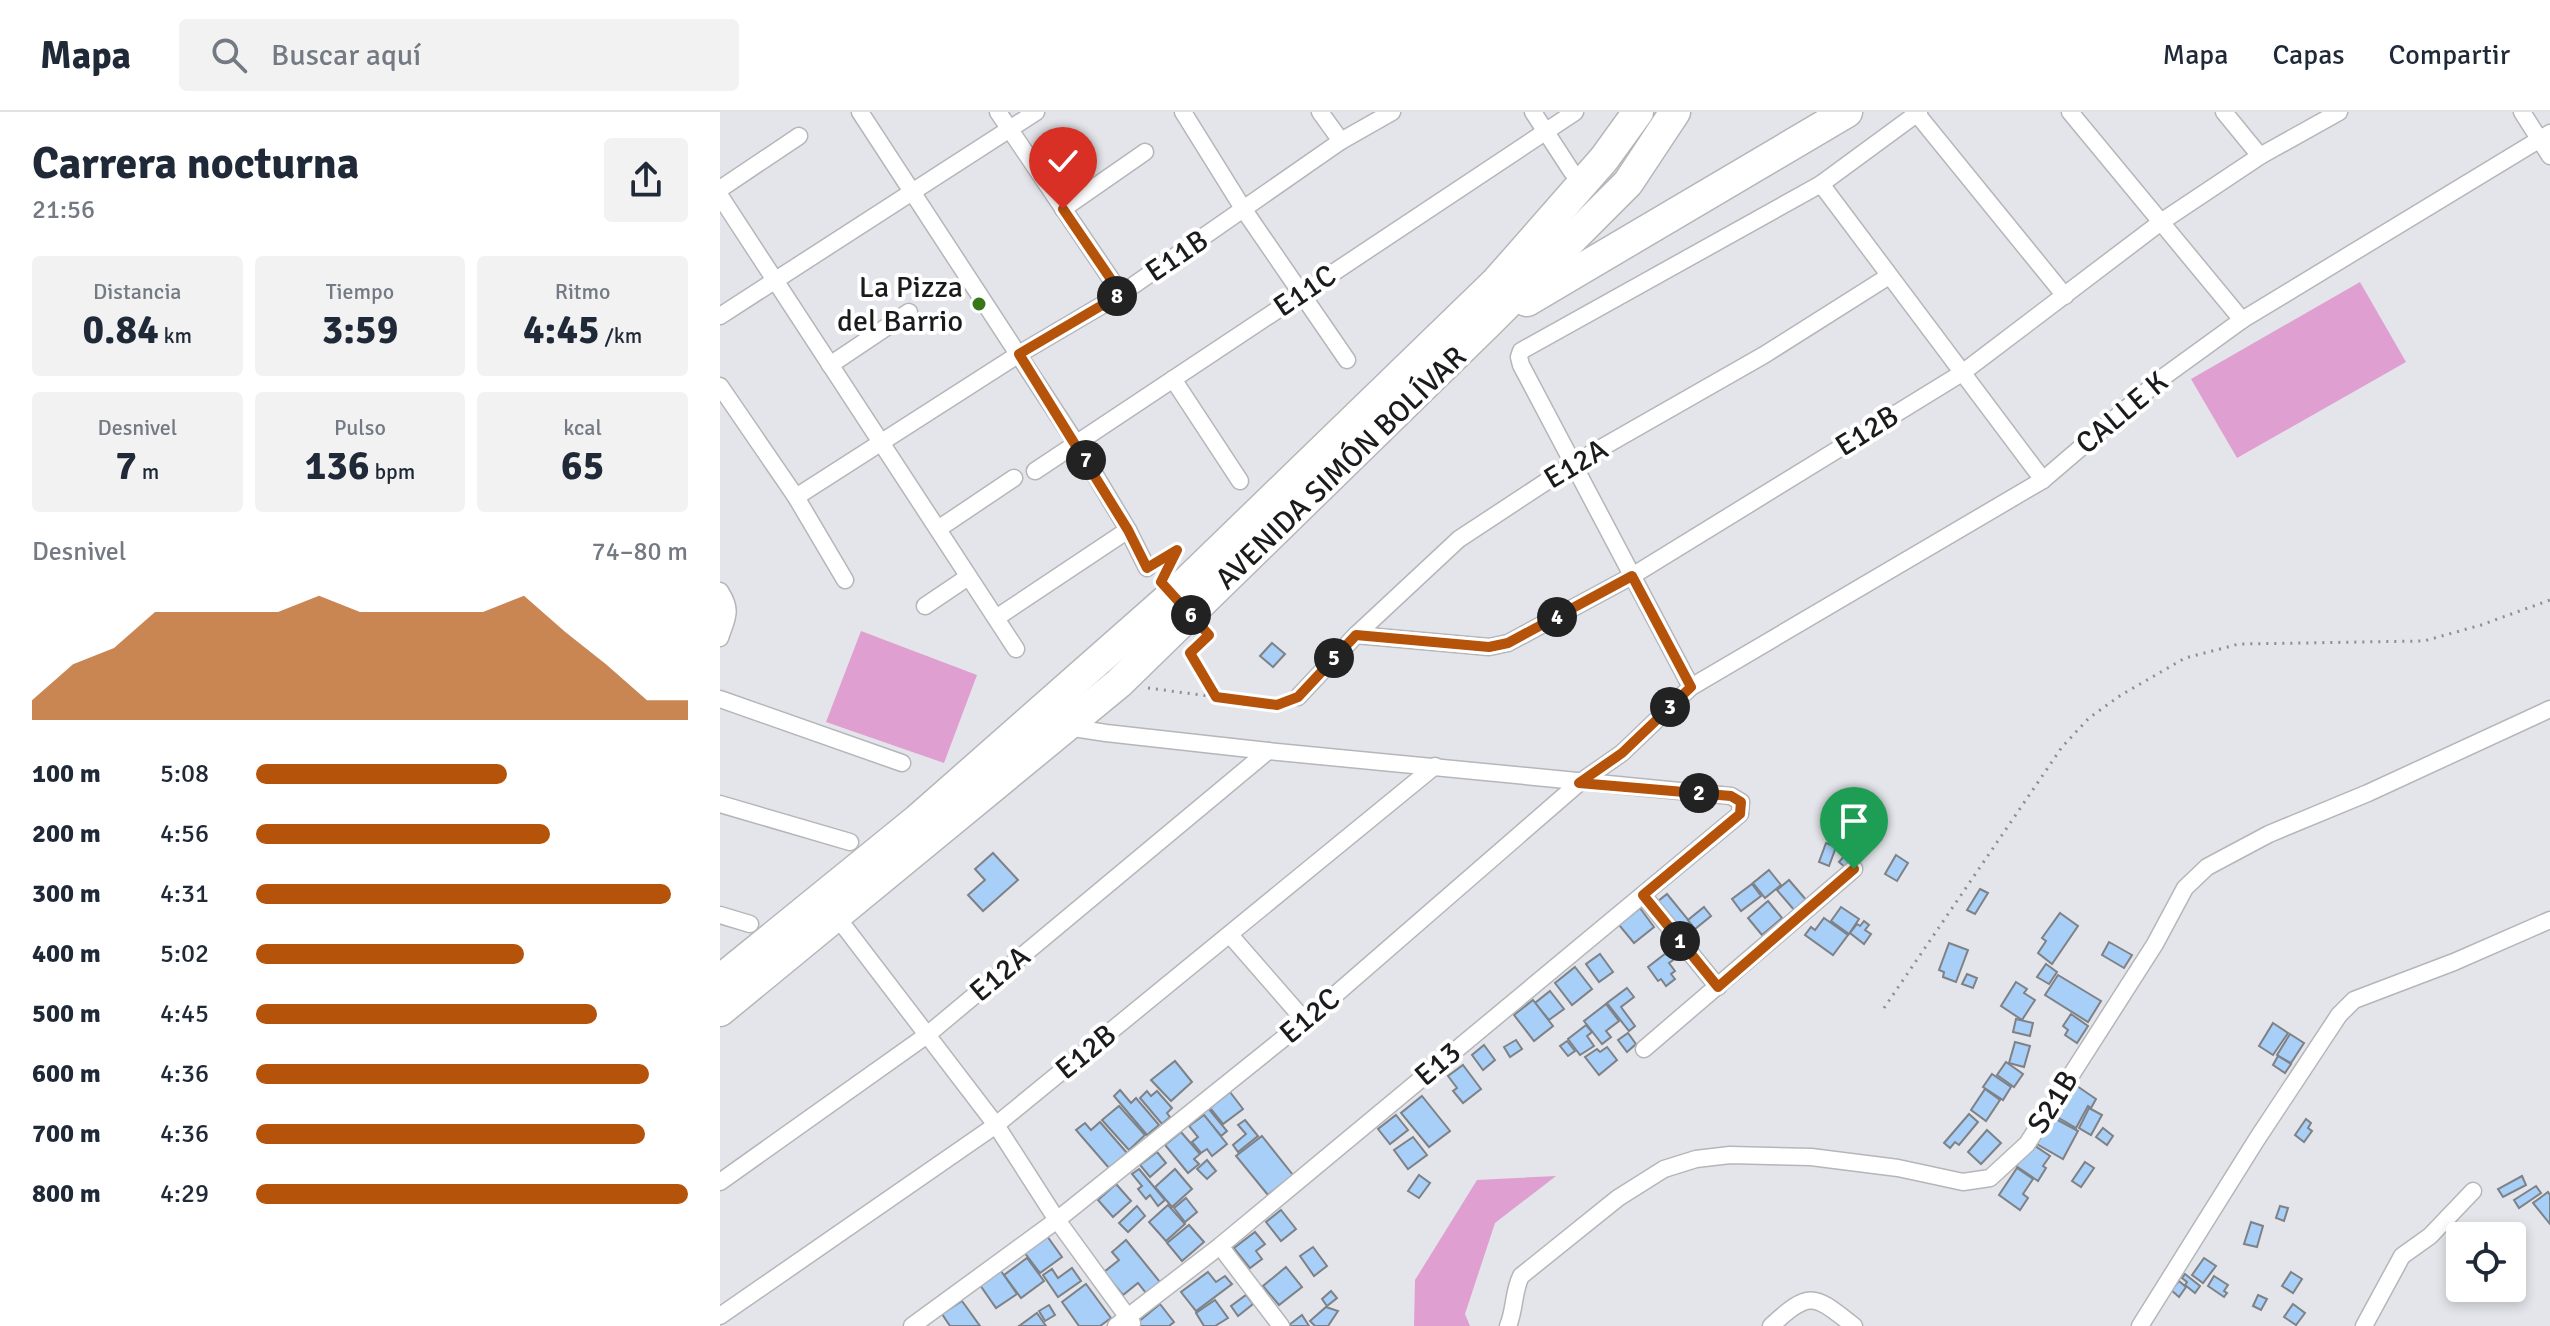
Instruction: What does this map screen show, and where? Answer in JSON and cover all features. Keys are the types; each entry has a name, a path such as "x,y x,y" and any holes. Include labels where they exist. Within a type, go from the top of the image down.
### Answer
{"highway":[{"path":"1487,324 1847,112"},
{"name":"AVENIDA SIMÓN BOLÍVAR","path":"720,980 917,820 1178,590 1497,281 1604,159 1630,116"},
{"name":"AVENIDA SIMÓN BOLÍVAR","path":"720,1011 1119,683 1628,183 1669,121"}],"street":[{"path":"860,112 1076,443 1147,568"},
{"path":"998,112 1121,294"},
{"path":"720,316 1036,112"},
{"path":"1183,112 1244,210 1347,360"},
{"path":"1320,112 1341,141"},
{"name":"E11B","path":"796,497 1019,354 1121,294 1341,141 1392,112"},
{"path":"1533,112 1572,172"},
{"name":"E11C","path":"1035,471 1575,112"},
{"path":"2070,112 2242,320"},
{"path":"2224,112 2260,156"},
{"name":"E12B","path":"1356,635 1489,647 1508,643 1632,576 1962,373 2161,222 2260,156 2339,112"},
{"path":"2522,112 2545,137 2550,156"},
{"path":"1691,687 1573,464 1519,357 1521,351 1821,184 1918,113 2065,296"},
{"path":"720,189 799,136"},
{"name":"CALLE K","path":"1691,687 2043,480 2162,378 2242,320 2545,137"},
{"path":"1063,209 1145,152"},
{"path":"1821,184 2043,480"},
{"path":"720,196 1016,649"},
{"name":"E12A","path":"1298,697 1356,635 1459,539 1573,464 1764,355 1889,276"},
{"path":"830,365 909,312"},
{"path":"1173,379 1240,481"},
{"path":"720,386 796,497 845,580"},
{"path":"938,529 1014,478"},
{"path":"996,618 1128,530"},
{"path":"925,606 968,577"},
{"path":"720,591 729,611 720,638"},
{"name":"E12C","path":"912,1326 1057,1220 1305,1021 1579,783 1622,753 1691,687"},
{"path":"720,699 902,763"},
{"name":"S21B","path":"1508,1326 1515,1288 1521,1276 1618,1198 1664,1169 1685,1162 1730,1155 1811,1157 1898,1168 1963,1182 1990,1178 2027,1144 2155,944 2185,888 2207,867 2269,834 2368,793 2550,709"},
{"path":"1066,727 1579,783"},
{"name":"E12A","path":"720,1182 927,1035 1268,751"},
{"name":"E12B","path":"720,1316 996,1125 1435,766"},
{"name":"E13","path":"1126,1323 1740,814 1741,802 1731,796 1579,783"},
{"path":"720,804 850,842"},
{"path":"1644,1049 1854,869"},
{"path":"1643,895 1718,987"},
{"path":"720,915 750,924"},
{"path":"837,917 996,1125 1126,1323"},
{"path":"2140,1326 2305,1063 2354,1000 2454,962 2550,920"},
{"path":"1230,935 1305,1021"},
{"path":"2364,1326 2402,1256 2430,1236 2473,1191"},
{"path":"1220,1246 1281,1326"},
{"path":"1771,1326 1793,1306 1808,1300 1821,1300 1854,1326"}],"path":[{"path":"1147,568 1177,550 1161,582 1209,635 1190,653 1216,697"},
{"path":"1884,1008 2062,747 2089,718 2121,695 2185,658 2239,644 2424,641 2481,625 2550,600"},
{"path":"1119,683 1277,705 1298,697"}],"shaded area":[{"path":"2360,282 2406,362 2237,458 2191,379"},
{"path":"861,631 977,675 944,763 826,722"},
{"path":"1556,1176 1495,1223 1465,1314 1470,1326 1414,1326 1415,1280 1477,1180"}],"building":[{"path":"1272,643 1285,654 1273,667 1260,656"},
{"path":"1826,843 1836,847 1829,866 1819,862"},
{"path":"1852,847 1859,853 1846,868 1839,862"},
{"path":"993,853 1018,880 983,911 968,895 985,880 975,869"},
{"path":"1896,855 1908,863 1897,881 1885,874"},
{"path":"1769,870 1781,885 1765,898 1753,883"},
{"path":"1789,880 1807,901 1795,911 1777,890"},
{"path":"1752,884 1761,896 1741,911 1732,899"},
{"path":"1980,889 1988,893 1975,914 1967,910"},
{"path":"1667,894 1690,922 1680,930 1657,902"},
{"path":"1768,901 1782,918 1762,935 1748,918"},
{"path":"1704,907 1711,916 1695,929 1688,920"},
{"path":"1841,907 1859,919 1849,934 1831,921"},
{"path":"1640,908 1654,927 1634,943 1619,925"},
{"path":"2060,913 2078,926 2052,964 2038,953 2046,941 2042,938"},
{"path":"1824,918 1848,935 1833,955 1805,935 1811,927 1815,930"},
{"path":"1864,921 1869,925 1865,930 1871,934 1864,944 1850,933"},
{"path":"2109,942 2132,955 2124,968 2102,955"},
{"path":"1949,943 1968,950 1956,982 1943,977 1944,972 1939,970"},
{"path":"1670,950 1676,958 1669,963 1675,971 1671,974 1675,979 1666,986 1648,967"},
{"path":"1600,954 1613,972 1599,982 1586,964"},
{"path":"2046,964 2057,972 2049,984 2037,977"},
{"path":"1575,967 1592,989 1572,1005 1555,983"},
{"path":"1967,974 1977,978 1973,988 1962,984"},
{"path":"2058,975 2101,1001 2088,1022 2045,995"},
{"path":"2016,982 2027,989 2024,993 2035,1000 2022,1020 2001,1006"},
{"path":"1627,988 1634,997 1621,1007 1635,1026 1629,1031 1607,1003"},
{"path":"1550,991 1564,1009 1549,1020 1535,1003"},
{"path":"1533,1000 1553,1026 1534,1041 1514,1015"},
{"path":"1606,1004 1619,1021 1606,1031 1611,1037 1602,1044 1584,1021"},
{"path":"2071,1014 2088,1026 2077,1043 2065,1035 2068,1030 2063,1026"},
{"path":"2016,1019 2033,1023 2030,1036 2013,1032"},
{"path":"2273,1023 2288,1033 2273,1055 2259,1046"},
{"path":"1586,1025 1592,1032 1587,1036 1594,1046 1580,1055 1568,1039"},
{"path":"1628,1033 1636,1044 1627,1052 1618,1040"},
{"path":"2290,1034 2304,1043 2291,1063 2277,1055"},
{"path":"1516,1040 1522,1049 1510,1057 1504,1047"},
{"path":"1567,1041 1575,1051 1568,1056 1560,1046"},
{"path":"2015,1042 2030,1046 2024,1067 2009,1063"},
{"path":"1484,1045 1495,1060 1483,1070 1472,1055"},
{"path":"1607,1047 1617,1060 1599,1075 1585,1057"},
{"path":"2278,1056 2291,1064 2285,1073 2273,1065"},
{"path":"1175,1061 1192,1082 1171,1101 1151,1080"},
{"path":"2006,1062 2023,1074 2014,1087 1997,1075"},
{"path":"1463,1065 1481,1089 1463,1103 1453,1091 1457,1088 1448,1076"},
{"path":"1992,1074 2011,1087 2003,1100 1983,1087"},
{"path":"2074,1084 2096,1099 2091,1108 2088,1106 2076,1128 2052,1114 2062,1096 2066,1098"},
{"path":"1985,1089 2000,1100 1986,1121 1971,1110"},
{"path":"1120,1090 1131,1103 1136,1098 1159,1125 1147,1135 1114,1096"},
{"path":"1147,1091 1151,1096 1157,1091 1172,1108 1167,1113 1170,1117 1162,1124 1140,1098"},
{"path":"1230,1092 1243,1109 1223,1124 1210,1108"},
{"path":"1422,1096 1450,1131 1429,1147 1401,1113"},
{"path":"1119,1106 1145,1135 1129,1150 1102,1120"},
{"path":"1208,1108 1227,1131 1221,1136 1202,1113"},
{"path":"2089,1108 2102,1115 2091,1135 2079,1128"},
{"path":"1969,1114 1978,1122 1959,1145 1955,1142 1950,1148 1944,1143"},
{"path":"1204,1115 1227,1144 1212,1156 1207,1149 1201,1153 1192,1142 1198,1137 1189,1126"},
{"path":"1396,1115 1408,1130 1390,1144 1378,1129"},
{"path":"2054,1118 2078,1131 2063,1159 2035,1143"},
{"path":"2306,1119 2311,1123 2308,1128 2312,1131 2304,1142 2295,1135"},
{"path":"1245,1120 1258,1136 1238,1152 1233,1145 1246,1134 1238,1125"},
{"path":"1100,1122 1127,1153 1109,1168 1076,1130 1085,1123 1091,1130"},
{"path":"2103,1128 2113,1136 2107,1145 2096,1137"},
{"path":"1987,1130 2001,1143 1981,1164 1968,1152"},
{"path":"1181,1132 1200,1154 1194,1159 1199,1164 1188,1173 1165,1145"},
{"path":"1262,1136 1293,1175 1268,1195 1236,1156"},
{"path":"1413,1137 1427,1155 1408,1169 1394,1150"},
{"path":"2031,1143 2050,1156 2038,1181 2016,1166"},
{"path":"1157,1152 1166,1163 1150,1177 1140,1165"},
{"path":"1207,1160 1216,1171 1207,1179 1197,1169"},
{"path":"2085,1162 2094,1168 2081,1187 2072,1181"},
{"path":"2017,1168 2033,1179 2023,1194 2028,1198 2020,1210 1999,1195"},
{"path":"1139,1169 1165,1200 1158,1206 1150,1195 1146,1199 1138,1189 1142,1186 1132,1174"},
{"path":"1175,1169 1192,1189 1172,1207 1155,1187"},
{"path":"1419,1175 1430,1183 1419,1198 1408,1191"},
{"path":"2522,1176 2526,1185 2503,1197 2498,1189"},
{"path":"1116,1184 1131,1201 1113,1217 1098,1200"},
{"path":"2536,1186 2541,1193 2519,1208 2514,1200"},
{"path":"2548,1192 2550,1195 2550,1224 2533,1203"},
{"path":"1186,1198 1197,1212 1185,1222 1174,1208"},
{"path":"1168,1205 1185,1224 1166,1241 1149,1222"},
{"path":"1137,1206 1145,1216 1128,1232 1119,1223"},
{"path":"2280,1206 2288,1208 2284,1221 2276,1218"},
{"path":"1281,1210 1296,1229 1281,1241 1266,1222"},
{"path":"2251,1222 2263,1226 2257,1247 2244,1244"},
{"path":"1189,1225 1204,1242 1182,1261 1167,1243"},
{"path":"1255,1232 1265,1244 1256,1251 1262,1259 1250,1268 1234,1248"},
{"path":"1047,1236 1062,1257 1040,1273 1024,1252"},
{"path":"1126,1240 1160,1282 1146,1293 1138,1283 1123,1295 1104,1272 1119,1260 1112,1252"},
{"path":"1313,1247 1327,1266 1314,1276 1300,1256"},
{"path":"1027,1258 1044,1281 1021,1298 1004,1275"},
{"path":"2204,1258 2216,1266 2203,1283 2192,1275"},
{"path":"1286,1267 1302,1287 1279,1305 1263,1286"},
{"path":"1072,1268 1081,1281 1058,1297 1043,1275 1052,1269 1058,1278"},
{"path":"1001,1271 1017,1294 996,1308 980,1285"},
{"path":"1208,1272 1216,1282 1225,1276 1232,1284 1196,1311 1181,1292"},
{"path":"2291,1272 2302,1279 2293,1293 2282,1286"},
{"path":"2185,1274 2200,1286 2195,1293 2185,1285 2187,1282 2182,1278"},
{"path":"2214,1276 2228,1285 2224,1297 2208,1286"},
{"path":"2179,1281 2186,1287 2179,1297 2171,1290"},
{"path":"1086,1284 1111,1318 1100,1326 1079,1326 1062,1302"},
{"path":"1331,1291 1337,1298 1327,1306 1322,1299"},
{"path":"1246,1295 1253,1304 1238,1316 1231,1306"},
{"path":"2258,1295 2267,1299 2261,1310 2253,1306"},
{"path":"1215,1300 1228,1318 1215,1326 1204,1326 1196,1313"},
{"path":"962,1301 980,1326 950,1326 942,1314"},
{"path":"1160,1304 1174,1322 1169,1326 1139,1326 1137,1323"},
{"path":"2293,1304 2305,1313 2296,1325 2284,1317"},
{"path":"1049,1305 1055,1315 1045,1321 1039,1311"},
{"path":"1326,1307 1338,1311 1328,1326 1315,1326 1310,1321"},
{"path":"1037,1313 1046,1326 1019,1326"},
{"path":"1302,1315 1309,1326 1289,1325"}],"place":[{"name":"La Pizza del Barrio","path":"979,304"}],"route":[{"path":"1063,209 1121,294 1019,354 1076,443 1147,568 1177,550 1161,582 1209,635 1190,653 1216,697 1277,705 1298,697 1356,635 1489,647 1508,643 1632,576 1691,687 1622,753 1579,783 1731,796 1741,802 1740,814 1643,895 1718,987 1854,869"}]}
